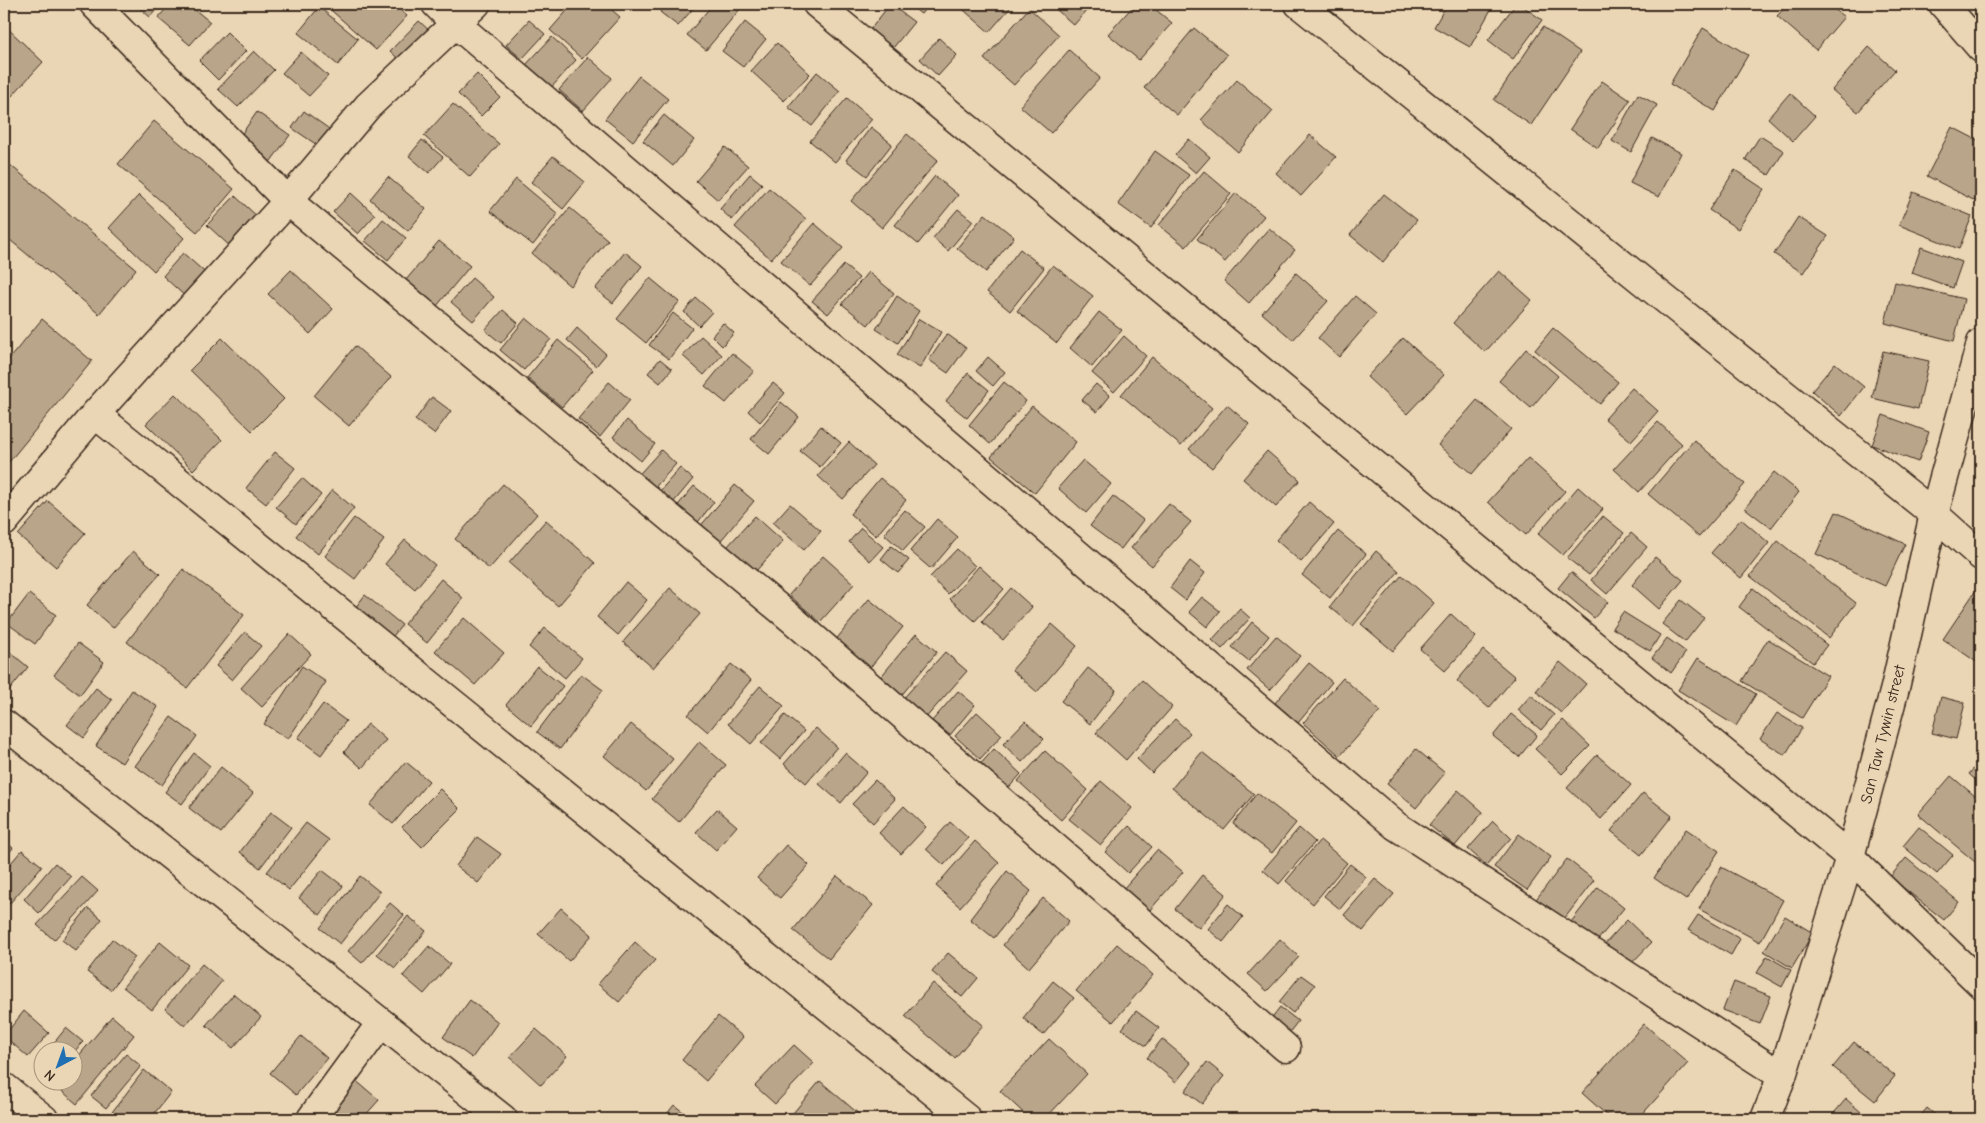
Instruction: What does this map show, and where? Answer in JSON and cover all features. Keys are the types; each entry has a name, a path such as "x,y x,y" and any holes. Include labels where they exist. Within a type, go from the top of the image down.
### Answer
{"street":[{"path":"94,4 288,201 792,619 1286,1048"},
{"path":"436,4 1396,826 1782,1076"},
{"path":"4,522 95,414 288,201 368,106 476,4"},
{"path":"817,4 1850,857 1981,984"},
{"path":"1299,4 1934,514 1981,556"},
{"path":"1943,4 1981,48"},
{"name":"San Taw Tywin street","path":"1765,1119 1782,1076 1850,857 1895,688 1934,514 1981,343"},
{"path":"95,414 967,1119"},
{"path":"4,724 503,1119"},
{"path":"311,1119 381,1023"},
{"path":"4,1087 44,1119"}],"building":[{"path":"135,4 161,4 150,17"},
{"path":"170,4 188,4 210,22 190,45 158,18"},
{"path":"324,4 393,4 407,16 376,50"},
{"path":"573,4 605,4 620,17 582,59 550,30"},
{"path":"667,4 697,4 678,26 660,12"},
{"path":"713,4 734,4 740,9 706,50 687,35"},
{"path":"890,4 914,22 893,48 870,30"},
{"path":"908,4 929,4 921,14"},
{"path":"959,4 1005,4 1010,8 989,32"},
{"path":"1050,4 1092,4 1074,25"},
{"path":"1135,4 1149,4 1172,23 1139,60 1108,34"},
{"path":"1447,4 1494,4 1470,47 1434,27"},
{"path":"1516,4 1520,4 1542,20 1513,59 1488,40"},
{"path":"1788,4 1828,4 1844,17 1816,50 1777,16"},
{"path":"319,7 358,39 338,65 298,33"},
{"path":"1029,8 1059,35 1014,85 984,59"},
{"path":"529,20 545,34 522,59 506,45"},
{"path":"419,21 434,35 405,65 390,51"},
{"path":"745,22 766,39 743,67 722,51"},
{"path":"4,25 43,62 10,98 4,93"},
{"path":"1543,27 1580,52 1531,125 1494,100"},
{"path":"1194,28 1227,55 1177,115 1144,88"},
{"path":"1703,28 1748,55 1715,111 1670,84"},
{"path":"227,32 246,51 218,80 199,61"},
{"path":"552,37 576,60 550,89 525,66"},
{"path":"939,38 957,55 938,76 920,59"},
{"path":"777,43 810,74 784,101 751,71"},
{"path":"1869,47 1895,70 1858,112 1832,90"},
{"path":"1069,50 1100,78 1051,133 1020,106"},
{"path":"254,51 274,70 238,107 218,89"},
{"path":"301,52 328,76 309,96 282,73"},
{"path":"588,57 612,78 583,111 559,90"},
{"path":"817,72 840,91 812,126 788,107"},
{"path":"477,74 500,97 481,116 458,94"},
{"path":"639,76 668,99 633,141 605,119"},
{"path":"1237,80 1273,111 1238,152 1201,120"},
{"path":"1602,81 1630,100 1598,148 1570,129"},
{"path":"1790,93 1815,116 1793,141 1768,118"},
{"path":"1638,94 1657,105 1631,152 1612,141"},
{"path":"847,98 872,119 835,162 810,141"},
{"path":"453,104 499,144 470,177 424,136"},
{"path":"304,111 332,131 320,147 292,128"},
{"path":"257,112 290,135 268,165 236,142"},
{"path":"664,115 694,140 673,166 643,141"},
{"path":"154,121 234,189 197,232 118,164"},
{"path":"871,127 892,144 867,176 846,160"},
{"path":"1952,127 1981,142 1981,204 1927,176"},
{"path":"907,134 938,160 882,228 851,201"},
{"path":"1310,135 1336,157 1301,196 1276,173"},
{"path":"1760,136 1784,151 1769,175 1745,160"},
{"path":"1652,138 1681,153 1659,197 1630,183"},
{"path":"1189,139 1210,157 1196,173 1175,155"},
{"path":"422,140 443,157 429,173 409,156"},
{"path":"725,147 748,166 718,200 696,181"},
{"path":"1155,151 1189,175 1151,228 1118,204"},
{"path":"553,156 585,182 563,209 531,182"},
{"path":"4,160 136,269 99,314 4,235"},
{"path":"1735,170 1764,189 1738,229 1709,210"},
{"path":"1204,171 1231,194 1186,247 1159,225"},
{"path":"750,174 762,184 732,220 720,209"},
{"path":"935,176 958,195 918,244 895,225"},
{"path":"388,177 426,209 408,231 370,199"},
{"path":"516,179 558,214 533,245 490,211"},
{"path":"769,188 806,219 771,259 735,227"},
{"path":"1913,192 1972,216 1959,249 1899,225"},
{"path":"351,193 375,215 358,234 333,212"},
{"path":"1236,193 1264,216 1225,262 1197,239"},
{"path":"1384,194 1417,220 1383,262 1350,235"},
{"path":"139,195 184,238 154,271 109,228"},
{"path":"235,196 260,219 233,249 207,225"},
{"path":"570,208 608,240 570,286 532,254"},
{"path":"958,209 973,221 948,251 933,238"},
{"path":"985,214 1014,237 986,272 957,248"},
{"path":"1798,217 1828,236 1803,273 1774,254"},
{"path":"383,219 406,238 388,260 365,241"},
{"path":"814,223 843,248 810,286 781,261"},
{"path":"1269,228 1295,250 1249,303 1224,281"},
{"path":"439,241 470,266 431,313 400,287"},
{"path":"1921,247 1962,262 1953,288 1912,273"},
{"path":"1020,249 1044,268 1010,311 987,292"},
{"path":"625,252 642,266 613,303 595,289"},
{"path":"183,253 210,277 189,300 163,276"},
{"path":"844,265 859,278 828,314 812,301"},
{"path":"1053,265 1093,296 1057,343 1017,311"},
{"path":"291,270 333,309 310,334 268,294"},
{"path":"1499,271 1532,300 1485,352 1453,323"},
{"path":"868,272 894,293 868,325 842,304"},
{"path":"1296,273 1328,301 1293,340 1262,313"},
{"path":"472,278 494,297 473,321 451,302"},
{"path":"650,278 679,302 646,343 617,319"},
{"path":"1895,282 1964,299 1954,341 1885,323"},
{"path":"897,296 919,311 898,343 876,329"},
{"path":"1355,296 1376,314 1339,357 1318,338"},
{"path":"696,298 712,312 699,326 684,312"},
{"path":"503,310 518,323 501,343 485,330"},
{"path":"1099,312 1122,330 1092,367 1070,348"},
{"path":"673,313 692,328 669,359 649,345"},
{"path":"526,318 551,339 524,370 500,350"},
{"path":"42,319 92,361 4,468 4,365"},
{"path":"919,319 941,332 920,368 897,355"},
{"path":"723,323 734,333 722,346 712,336"},
{"path":"577,328 606,354 596,366 567,340"},
{"path":"1553,328 1618,382 1600,404 1535,350"},
{"path":"947,334 966,348 948,373 929,360"},
{"path":"701,336 722,355 704,375 683,356"},
{"path":"1124,336 1146,356 1114,392 1092,373"},
{"path":"222,338 284,399 252,431 190,370"},
{"path":"1403,338 1444,375 1407,414 1367,377"},
{"path":"558,340 593,370 562,407 527,378"},
{"path":"355,346 391,377 349,426 314,396"},
{"path":"1526,349 1558,376 1531,408 1499,381"},
{"path":"1883,351 1929,361 1918,409 1872,398"},
{"path":"732,353 754,371 726,403 705,386"},
{"path":"988,357 1005,372 993,386 976,371"},
{"path":"1152,357 1212,408 1181,446 1121,395"},
{"path":"660,359 672,369 660,383 648,373"},
{"path":"1835,363 1864,387 1841,416 1812,391"},
{"path":"968,373 989,390 967,418 946,401"},
{"path":"609,382 630,400 600,437 578,419"},
{"path":"1004,382 1026,401 990,444 969,425"},
{"path":"773,383 785,393 760,422 748,411"},
{"path":"1096,384 1110,396 1097,412 1082,400"},
{"path":"1632,388 1658,411 1631,441 1605,419"},
{"path":"175,394 222,440 193,470 146,424"},
{"path":"432,397 451,411 434,434 415,420"},
{"path":"1477,400 1511,429 1472,474 1438,445"},
{"path":"781,402 799,417 769,454 751,439"},
{"path":"1227,405 1249,424 1212,468 1189,449"},
{"path":"1032,406 1076,442 1035,493 991,457"},
{"path":"1883,415 1929,432 1918,462 1872,445"},
{"path":"627,420 655,444 641,461 613,437"},
{"path":"1658,422 1682,444 1639,492 1614,469"},
{"path":"821,426 841,443 820,467 800,451"},
{"path":"1694,440 1745,484 1699,537 1648,494"},
{"path":"849,442 874,465 843,499 818,476"},
{"path":"661,450 676,464 649,494 634,480"},
{"path":"1267,451 1300,480 1276,507 1243,479"},
{"path":"275,452 295,468 266,504 246,488"},
{"path":"1528,458 1565,491 1526,535 1488,502"},
{"path":"1083,460 1111,484 1086,513 1058,488"},
{"path":"680,468 693,479 673,503 659,492"},
{"path":"1774,472 1799,492 1771,528 1745,508"},
{"path":"302,478 321,495 296,524 276,507"},
{"path":"880,478 906,500 876,536 850,514"},
{"path":"503,484 537,514 489,569 455,539"},
{"path":"735,485 754,501 717,545 698,529"},
{"path":"694,486 714,502 694,527 674,510"},
{"path":"1578,487 1603,509 1563,555 1538,534"},
{"path":"332,490 354,508 318,554 296,536"},
{"path":"1113,496 1143,520 1121,549 1090,526"},
{"path":"48,501 85,533 56,567 18,535"},
{"path":"1309,502 1334,524 1301,562 1276,540"},
{"path":"790,504 821,531 804,550 773,523"},
{"path":"1169,504 1191,522 1152,566 1131,548"},
{"path":"905,510 925,527 903,551 884,534"},
{"path":"1836,512 1905,544 1885,586 1816,554"},
{"path":"755,516 783,541 755,572 727,547"},
{"path":"1603,516 1624,533 1589,575 1567,558"},
{"path":"354,518 384,540 355,579 325,556"},
{"path":"937,519 958,537 931,569 910,551"},
{"path":"1741,519 1769,543 1741,578 1711,553"},
{"path":"546,520 595,563 558,606 509,563"},
{"path":"861,528 883,547 870,561 849,542"},
{"path":"1338,531 1366,554 1330,598 1302,575"},
{"path":"1631,533 1647,547 1607,594 1591,580"},
{"path":"405,540 435,565 415,589 385,564"},
{"path":"1778,541 1856,603 1829,638 1750,576"},
{"path":"891,546 909,560 898,573 881,559"},
{"path":"957,549 975,566 948,594 930,577"},
{"path":"133,551 160,574 113,628 87,605"},
{"path":"1376,551 1399,571 1353,626 1330,607"},
{"path":"823,556 854,584 820,622 789,595"},
{"path":"1655,557 1683,580 1659,609 1632,585"},
{"path":"1190,561 1205,573 1185,600 1170,588"},
{"path":"979,566 1004,589 975,621 950,599"},
{"path":"183,569 244,615 187,688 127,642"},
{"path":"1571,572 1608,602 1594,618 1558,588"},
{"path":"1402,575 1434,603 1393,651 1361,624"},
{"path":"441,579 463,598 427,643 404,624"},
{"path":"626,582 647,600 618,635 597,617"},
{"path":"1978,587 1981,589 1981,665 1943,639"},
{"path":"670,588 700,614 653,668 623,642"},
{"path":"1011,588 1032,607 1003,640 982,622"},
{"path":"1753,588 1827,645 1813,663 1739,607"},
{"path":"29,594 56,615 35,644 7,623"},
{"path":"365,595 402,625 389,641 352,612"},
{"path":"1202,597 1220,611 1207,627 1189,612"},
{"path":"869,599 903,627 868,670 834,642"},
{"path":"1681,600 1704,618 1685,642 1662,624"},
{"path":"1240,609 1250,618 1222,649 1212,640"},
{"path":"1623,612 1660,635 1650,651 1612,628"},
{"path":"1451,614 1476,637 1445,671 1420,649"},
{"path":"464,618 504,653 475,685 435,651"},
{"path":"1252,622 1269,636 1249,661 1232,647"},
{"path":"1052,624 1077,646 1037,692 1012,670"},
{"path":"545,628 582,658 565,678 529,647"},
{"path":"245,632 261,646 232,680 216,666"},
{"path":"289,634 311,654 262,707 241,688"},
{"path":"916,634 937,652 900,697 879,679"},
{"path":"1276,636 1300,656 1270,690 1247,670"},
{"path":"1667,638 1686,652 1671,673 1652,658"},
{"path":"1768,639 1828,676 1802,718 1742,681"},
{"path":"78,643 104,662 80,695 54,675"},
{"path":"4,647 28,667 4,697"},
{"path":"1483,650 1515,677 1489,708 1457,681"},
{"path":"945,652 967,671 923,721 901,701"},
{"path":"1698,658 1756,694 1736,726 1678,690"},
{"path":"1560,662 1586,684 1561,713 1536,691"},
{"path":"1309,663 1332,682 1298,723 1275,703"},
{"path":"731,664 751,680 708,732 688,715"},
{"path":"302,666 326,682 288,739 264,724"},
{"path":"537,666 563,686 531,726 506,705"},
{"path":"1088,668 1116,690 1090,724 1061,701"},
{"path":"581,674 603,690 560,749 537,732"},
{"path":"1343,678 1380,711 1340,756 1303,723"},
{"path":"1142,680 1172,707 1126,760 1096,733"},
{"path":"760,686 784,706 751,744 728,724"},
{"path":"96,688 112,700 84,738 67,725"},
{"path":"132,690 158,707 122,763 96,746"},
{"path":"958,691 975,705 950,735 932,721"},
{"path":"1531,695 1554,715 1541,730 1518,710"},
{"path":"1941,697 1965,703 1956,739 1932,733"},
{"path":"323,704 346,721 321,755 298,738"},
{"path":"977,712 1002,735 980,759 955,736"},
{"path":"1777,713 1802,728 1785,755 1760,739"},
{"path":"1511,714 1537,735 1519,757 1493,736"},
{"path":"785,715 804,731 780,759 761,743"},
{"path":"171,717 197,736 162,785 135,766"},
{"path":"1175,719 1190,733 1152,773 1137,759"},
{"path":"1563,720 1590,746 1562,774 1535,749"},
{"path":"1025,721 1044,739 1022,762 1003,744"},
{"path":"368,724 386,740 362,768 344,752"},
{"path":"631,724 673,759 646,791 604,756"},
{"path":"816,728 837,747 806,783 784,764"},
{"path":"699,742 726,765 679,822 652,799"},
{"path":"994,749 1021,774 1004,793 977,768"},
{"path":"1416,749 1445,773 1416,808 1387,784"},
{"path":"1045,751 1088,790 1061,820 1018,781"},
{"path":"1202,752 1254,794 1224,830 1172,788"},
{"path":"194,753 210,766 182,804 165,792"},
{"path":"845,753 867,772 841,803 819,784"},
{"path":"1597,755 1631,785 1601,819 1567,788"},
{"path":"1981,760 1981,785 1969,774"},
{"path":"406,762 429,781 393,824 370,805"},
{"path":"221,767 253,793 221,833 189,808"},
{"path":"1951,776 1981,801 1981,867 1918,814"},
{"path":"875,780 895,799 873,823 852,804"},
{"path":"1101,781 1132,808 1101,845 1069,819"},
{"path":"440,789 460,809 422,847 402,827"},
{"path":"1458,790 1483,812 1455,846 1429,825"},
{"path":"1257,793 1296,823 1272,853 1233,824"},
{"path":"1643,793 1672,816 1641,855 1611,831"},
{"path":"904,806 926,827 901,854 879,833"},
{"path":"717,809 737,826 716,850 696,832"},
{"path":"271,812 291,827 260,868 240,852"},
{"path":"1493,821 1511,838 1486,865 1468,849"},
{"path":"950,822 968,838 944,865 926,849"},
{"path":"306,823 329,840 289,890 267,872"},
{"path":"1129,826 1152,847 1128,873 1105,852"},
{"path":"1919,827 1953,855 1937,874 1903,846"},
{"path":"1299,828 1315,842 1279,884 1263,870"},
{"path":"1686,829 1719,851 1686,900 1654,878"},
{"path":"1519,834 1551,857 1527,890 1494,867"},
{"path":"477,837 501,854 478,883 456,866"},
{"path":"4,840 13,848 4,859"},
{"path":"1320,840 1347,863 1313,904 1286,881"},
{"path":"975,841 999,863 960,907 936,886"},
{"path":"786,845 809,865 780,898 757,878"},
{"path":"22,850 42,866 10,903 4,898 4,871"},
{"path":"1157,850 1183,872 1149,911 1123,889"},
{"path":"1906,858 1959,902 1944,920 1890,877"},
{"path":"1567,859 1594,880 1561,923 1534,902"},
{"path":"55,863 71,877 39,913 24,899"},
{"path":"1350,864 1366,877 1340,909 1324,896"},
{"path":"1721,867 1783,900 1760,942 1699,909"},
{"path":"322,870 343,886 320,915 299,898"},
{"path":"1007,871 1031,891 994,938 970,919"},
{"path":"1202,875 1226,894 1199,928 1175,909"},
{"path":"360,876 380,892 340,944 320,928"},
{"path":"837,876 873,905 829,959 793,930"},
{"path":"82,877 98,891 54,940 37,925"},
{"path":"1375,879 1394,894 1363,931 1344,915"},
{"path":"1598,887 1624,908 1597,941 1571,922"},
{"path":"1043,898 1069,921 1029,968 1003,945"},
{"path":"390,903 404,915 362,963 348,951"},
{"path":"1228,904 1243,917 1223,942 1208,929"},
{"path":"88,908 102,919 76,951 62,940"},
{"path":"561,908 592,935 569,961 538,934"},
{"path":"1698,915 1740,939 1731,955 1688,930"},
{"path":"408,916 426,931 395,968 377,954"},
{"path":"1785,916 1813,933 1792,968 1764,951"},
{"path":"1627,920 1651,943 1627,968 1603,946"},
{"path":"112,939 135,957 111,990 87,972"},
{"path":"1280,939 1299,957 1267,991 1248,974"},
{"path":"160,942 188,965 152,1010 123,987"},
{"path":"635,942 655,960 619,1002 598,984"},
{"path":"1117,944 1153,975 1113,1022 1076,991"},
{"path":"429,946 450,964 424,994 403,976"},
{"path":"948,953 978,978 962,997 932,972"},
{"path":"1767,956 1791,970 1782,987 1757,973"},
{"path":"202,964 222,981 185,1026 165,1009"},
{"path":"1301,975 1315,985 1293,1013 1279,1002"},
{"path":"1053,981 1074,998 1043,1035 1023,1018"},
{"path":"1734,982 1771,996 1760,1024 1723,1010"},
{"path":"933,983 983,1025 955,1058 905,1016"},
{"path":"234,994 261,1017 233,1048 206,1025"},
{"path":"470,1000 498,1022 472,1058 443,1037"},
{"path":"1280,1007 1298,1021 1285,1038 1267,1024"},
{"path":"24,1011 49,1033 43,1040 32,1040 32,1052 28,1057 4,1036"},
{"path":"1136,1011 1159,1028 1146,1046 1122,1029"},
{"path":"112,1016 134,1035 77,1104 61,1090 82,1090 82,1052"},
{"path":"718,1016 743,1037 706,1081 682,1060"},
{"path":"1644,1024 1688,1063 1638,1119 1611,1119 1582,1093"},
{"path":"66,1028 81,1040 56,1040"},
{"path":"536,1029 567,1056 541,1085 510,1057"},
{"path":"301,1036 327,1058 296,1095 270,1073"},
{"path":"1049,1039 1087,1074 1045,1119 1030,1119 1000,1091"},
{"path":"1162,1039 1191,1063 1176,1082 1147,1058"},
{"path":"1854,1042 1895,1076 1875,1101 1833,1067"},
{"path":"794,1045 814,1063 775,1104 755,1086"},
{"path":"126,1054 141,1066 106,1108 91,1096"},
{"path":"1207,1062 1224,1076 1202,1104 1185,1091"},
{"path":"144,1070 171,1092 150,1119 113,1119 109,1116"},
{"path":"354,1079 379,1100 362,1119 320,1119"},
{"path":"820,1081 860,1115 856,1119 788,1119"},
{"path":"1846,1099 1869,1119 1829,1119"},
{"path":"674,1105 692,1119 663,1119"},
{"path":"1927,1108 1940,1119 1918,1119"},
{"path":"1082,1113 1090,1119 1076,1119"},
{"path":"1105,1114 1111,1119 1100,1119"}]}
